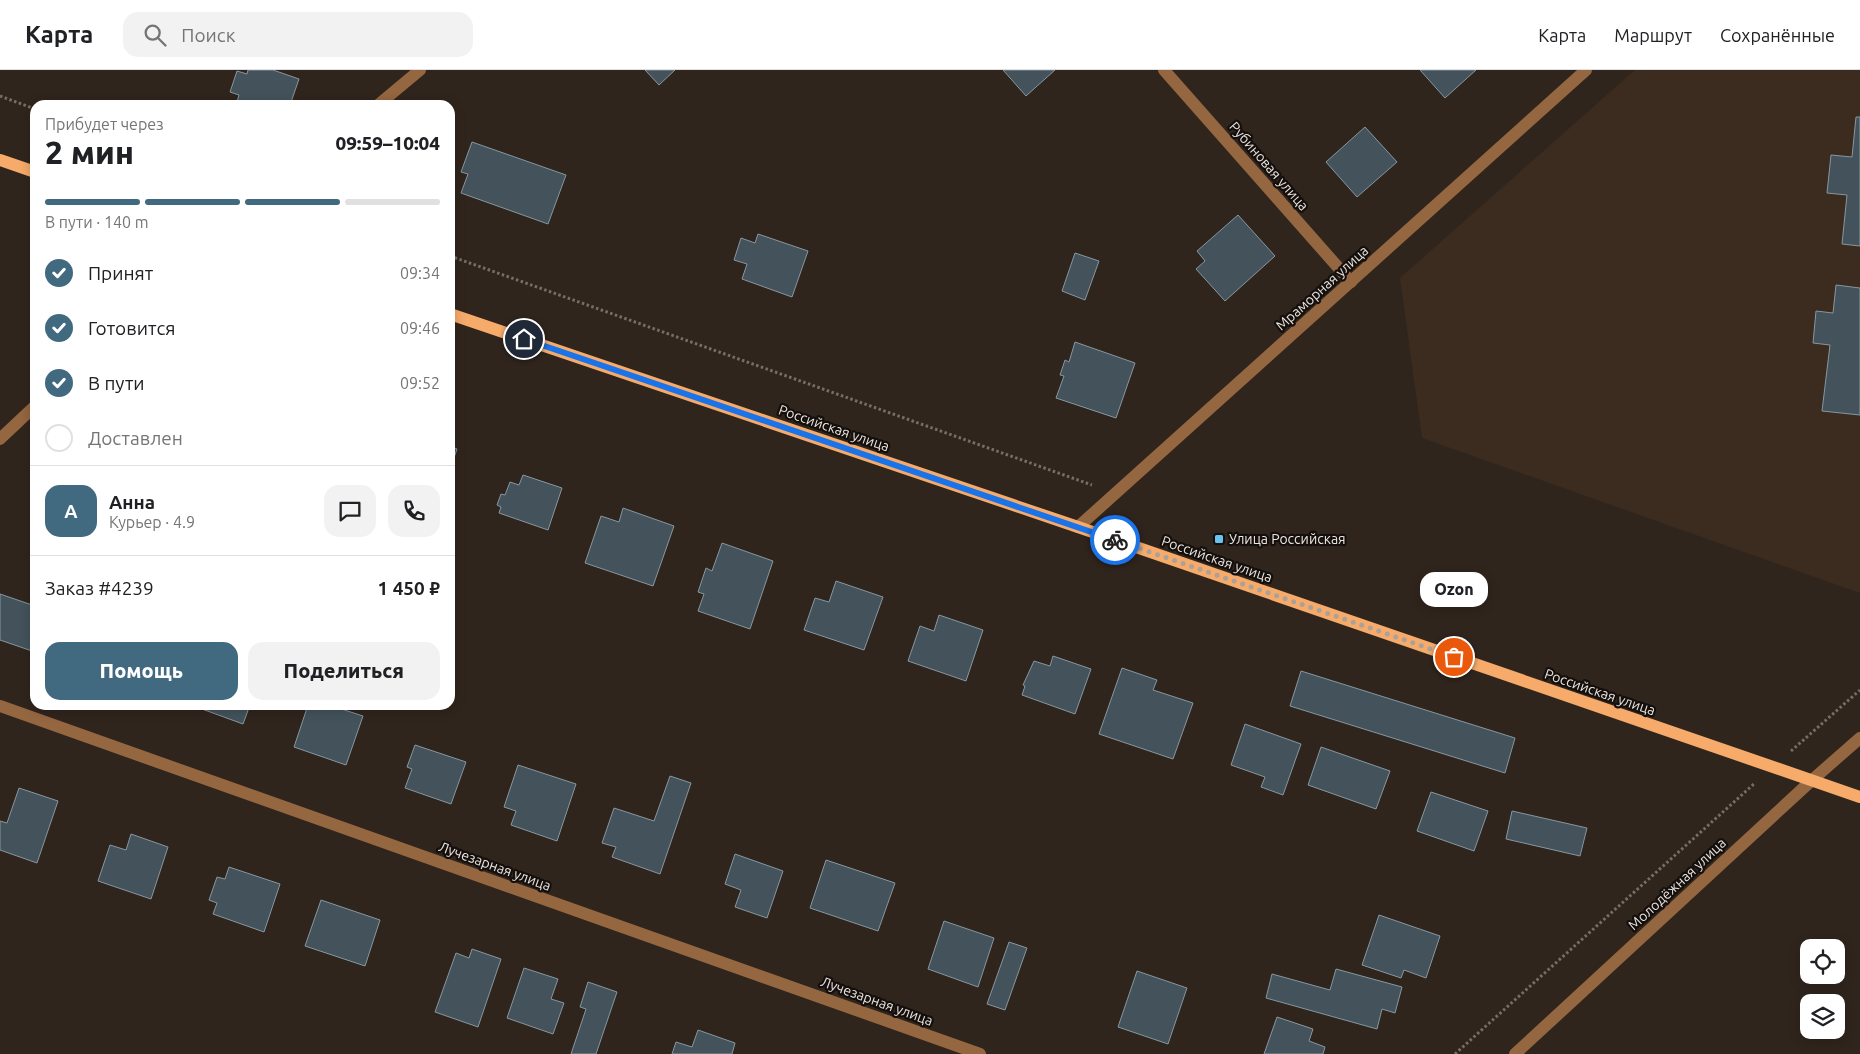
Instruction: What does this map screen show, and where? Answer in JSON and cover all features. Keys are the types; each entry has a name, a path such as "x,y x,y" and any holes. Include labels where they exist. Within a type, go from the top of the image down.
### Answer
{"main road":[{"path":"0,160 30,170"},
{"name":"Российская улица","path":"455,316 1078,527 1860,797"}],"street":[{"name":"Рубиновая улица","path":"1164,70 1351,282"},
{"name":"Мраморная улица","path":"1078,527 1586,70"},
{"path":"384,100 417,71"},
{"path":"0,439 30,411"},
{"name":"Лучезарная улица","path":"0,706 980,1054"},
{"name":"Молодёжная улица","path":"1515,1054 1810,781 1860,738"}],"path":[{"path":"0,96 30,107"},
{"path":"455,258 1115,494"},
{"path":"1456,1054 1860,690"}],"shaded area":[{"path":"1635,70 1860,70 1860,593 1422,438 1400,278"}],"building":[{"path":"248,70 273,70 299,79 292,100 238,100 239,95 230,92 237,71 247,74"},
{"path":"645,70 675,70 659,85"},
{"path":"1003,70 1055,70 1026,96"},
{"path":"1420,70 1476,70 1445,98"},
{"path":"1856,117 1860,117 1860,246 1842,244 1847,195 1827,193 1831,155 1852,157"},
{"path":"1365,127 1397,162 1357,197 1326,162"},
{"path":"472,142 566,175 548,224 461,193 468,174 461,172"},
{"path":"1238,215 1275,256 1225,301 1196,269 1205,261 1197,251"},
{"path":"758,234 808,251 792,297 742,279 747,264 734,260 741,238 755,243"},
{"path":"1075,253 1099,261 1085,300 1062,291"},
{"path":"1836,285 1860,288 1860,415 1822,411 1830,345 1813,343 1816,311 1833,313"},
{"path":"1075,342 1135,363 1116,418 1056,398 1064,376 1060,375 1065,360 1069,362"},
{"path":"523,475 562,488 548,530 499,513 501,507 497,505 501,494 505,495 510,482 519,485"},
{"path":"623,508 674,526 653,586 585,563 601,516 619,522"},
{"path":"722,543 773,561 750,629 698,611 704,594 698,592 706,568 712,571"},
{"path":"836,581 883,597 864,650 804,630 815,598 829,602"},
{"path":"0,594 30,604 30,650 0,640"},
{"path":"939,615 983,630 966,681 908,661 920,626 934,631"},
{"path":"1053,656 1091,669 1075,714 1022,695 1025,686 1023,685 1034,661 1050,666"},
{"path":"1122,668 1157,680 1153,690 1193,703 1173,759 1099,734"},
{"path":"1301,671 1515,738 1505,773 1290,706"},
{"path":"205,710 248,710 243,724"},
{"path":"306,710 344,710 363,716 346,765 294,747"},
{"path":"1245,724 1301,744 1283,795 1261,787 1265,777 1231,765"},
{"path":"415,745 466,762 451,804 405,788 412,769 407,767"},
{"path":"1321,747 1390,771 1376,809 1308,785"},
{"path":"518,765 576,784 557,841 511,825 516,811 504,807"},
{"path":"670,776 691,783 660,874 612,857 616,847 602,843 614,808 654,821"},
{"path":"19,788 58,801 37,863 0,850 0,821 7,823"},
{"path":"1431,792 1488,811 1474,851 1417,831"},
{"path":"1512,811 1587,828 1580,856 1506,839"},
{"path":"131,834 168,847 151,899 98,881 110,845 126,850"},
{"path":"735,854 783,871 767,918 735,907 741,890 725,884"},
{"path":"826,860 895,883 878,931 810,908"},
{"path":"229,867 280,884 264,932 213,914 217,903 209,900 217,877 225,879"},
{"path":"321,900 380,920 365,966 305,946"},
{"path":"1379,915 1440,936 1426,978 1404,970 1401,978 1362,965"},
{"path":"944,921 994,938 978,987 928,969"},
{"path":"1009,942 1027,948 1005,1010 987,1004"},
{"path":"472,949 501,959 478,1027 435,1012 456,953 469,958"},
{"path":"524,968 558,979 551,999 564,1003 553,1034 507,1018"},
{"path":"1336,969 1402,987 1395,1013 1382,1009 1377,1029 1266,998 1272,974 1330,990"},
{"path":"1137,971 1187,988 1168,1044 1118,1027"},
{"path":"588,982 617,992 596,1054 571,1054 586,1009 580,1007"},
{"path":"1277,1017 1313,1029 1309,1041 1325,1047 1323,1054 1264,1054"},
{"path":"698,1030 735,1043 732,1054 672,1054 676,1042 692,1047"}],"way so far":[{"path":"1115,540 1454,657"}],"place":[{"name":"Улица Российская","path":"1219,539"},
{"name":"Ozon","path":"1454,657"}],"route":[{"path":"524,339 1115,540"}]}
